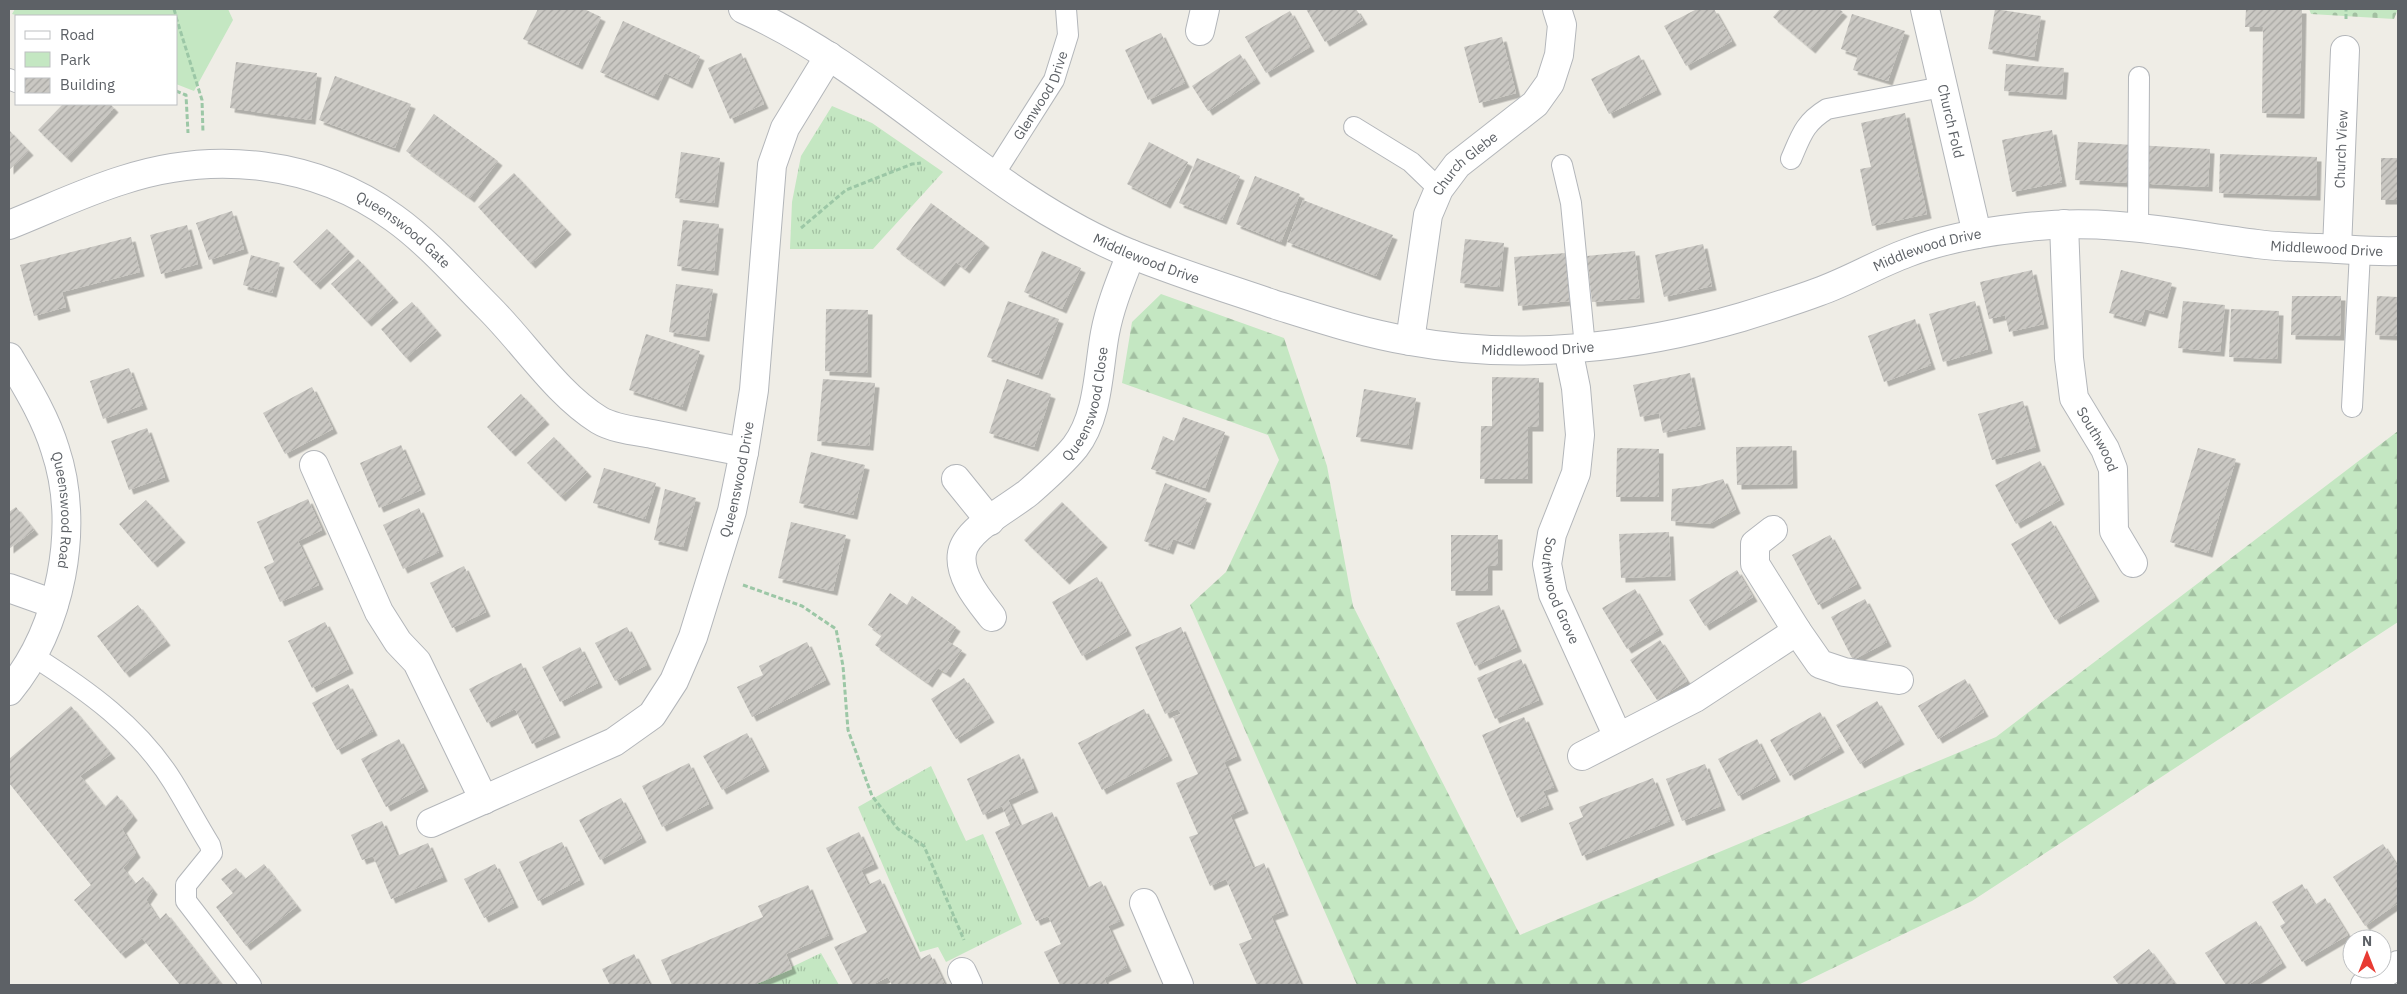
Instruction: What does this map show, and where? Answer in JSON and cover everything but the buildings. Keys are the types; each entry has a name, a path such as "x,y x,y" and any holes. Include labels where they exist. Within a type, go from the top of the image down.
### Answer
{"street":[{"name":"Middlewood Drive","path":"743,9 772,22 829,56 911,113 993,176 1040,208 1084,234 1198,279 1338,325 1410,342 1509,351 1576,348 1687,332 1820,292 1911,251 1977,234 2064,224 2138,226 2259,245 2398,251"},
{"name":"Church Glebe","path":"1410,342 1428,215 1439,189 1457,165 1535,104 1550,83 1559,55 1562,25 1557,9"},
{"name":"Church Fold","path":"1925,9 1977,234"},
{"name":"Church View","path":"2345,50 2348,250"},
{"name":"Queenswood Drive","path":"431,823 614,742 652,716 674,681 693,638 732,511 744,452 754,390 772,165 785,128 829,56"},
{"name":"Queenswood Gate","path":"9,225 124,180 196,165 242,162 278,168 320,180 360,197 395,218 435,254 494,313 576,403 601,421 628,429 744,452"},
{"name":"Southwood","path":"2064,224 2069,358 2074,398 2105,449 2113,469 2114,531 2132,563"},
{"name":"Queenswood Close","path":"992,617 976,596 963,570 962,552 969,538 1028,493 1076,446 1090,414 1095,396 1105,332 1116,293 1131,254"},
{"name":"Southwood Grove","path":"1576,348 1576,388 1580,435 1576,473 1552,534 1547,564 1553,594 1618,737"},
{"name":"Queenswood Road","path":"9,357 42,416 56,450 64,492 66,533 64,565 54,604 33,656 9,691"},
{"path":"314,465 379,612 398,642 417,662 484,800"},
{"path":"956,478 990,521"},
{"path":"1773,530 1755,544 1755,564 1820,664 1844,672 1899,680"},
{"path":"9,588 54,604"},
{"path":"1582,756 1696,698 1797,631"},
{"path":"1144,903 1179,985"},
{"path":"2365,985 2398,965"}],"lane":[{"name":"Glenwood Drive","path":"993,176 1054,80 1068,35 1066,9"},
{"path":"2138,226 2139,77"},
{"path":"1791,159 1805,127 1813,117 1827,109 1942,88"},
{"path":"1354,127 1411,162 1439,189"},
{"path":"1562,165 1571,203 1576,348"},
{"path":"2348,250 2352,407"},
{"path":"33,656 77,684 110,709 144,742 173,781 210,845 212,852 186,885 186,901 251,985"}],"path":[{"path":"178,23 202,100 196,165"},
{"path":"178,92 186,95 196,165"},
{"path":"764,259 846,190 912,164 922,163"},
{"path":"712,574 802,606 836,629 843,666 848,730 872,796 898,829 924,846 973,962 965,979"}],"green space":[{"path":"15,9 228,9 233,20 194,91 178,85 178,15 12,14"},
{"path":"2309,9 2398,9 2394,19 2311,14"},
{"path":"832,106 872,123 943,172 873,249 790,249 792,202 801,156"},
{"path":"1161,294 1284,338 1327,466 1353,606 1520,935 1996,737 2398,431 2398,622 1972,901 1798,985 1357,985 1190,605 1226,572 1279,460 1268,435 1122,383 1132,322"},
{"path":"931,766 966,841 983,834 1022,924 946,962 938,947 920,952 858,807"},
{"path":"821,953 839,985 754,985"}]}
